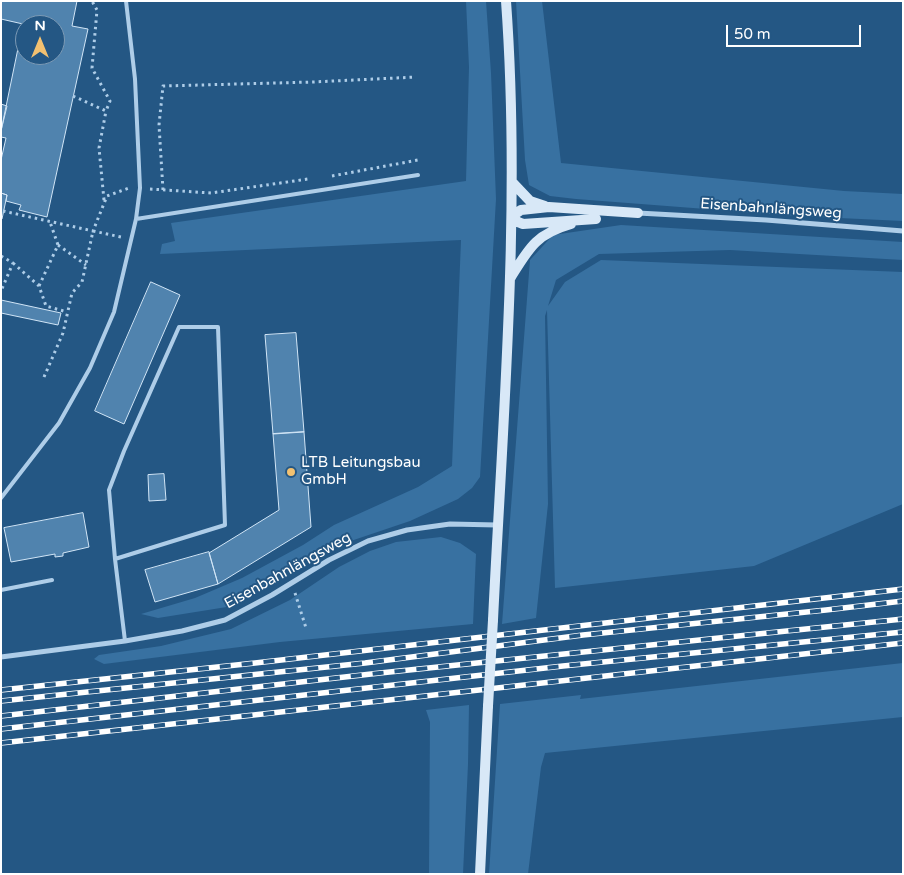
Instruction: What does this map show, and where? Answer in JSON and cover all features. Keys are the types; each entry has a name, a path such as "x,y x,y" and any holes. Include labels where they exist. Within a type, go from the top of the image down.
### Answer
{"street":[{"path":"480,874 512,216 506,1"},
{"path":"512,182 530,201 549,207"},
{"path":"512,216 521,210 549,207 638,213"},
{"path":"512,216 523,224 596,219 638,213"},
{"name":"Eisenbahnlängsweg","path":"638,213 766,220 903,231"},
{"path":"510,279 528,248 547,233 596,219"},
{"name":"Eisenbahnlängsweg","path":"1,657 126,641 182,631 226,620 330,560 368,541 407,530 450,524 497,525"}],"lane":[{"path":"1,498 59,423 90,368 114,312 132,239 140,188 134,79 126,1"},
{"path":"136,219 418,175"},
{"path":"115,559 226,525 218,326 179,327 124,451 109,490 115,559 126,641"},
{"path":"1,590 52,580"}],"path":[{"path":"92,1 97,10 92,68 110,101 106,111 99,148 104,202"},
{"path":"164,190 159,125 163,86 304,83 416,77"},
{"path":"74,96 106,111"},
{"path":"323,177 418,160"},
{"path":"44,376 63,333 72,293 82,282 93,231 107,196 128,188 210,193 315,178"},
{"path":"3,211 132,239"},
{"path":"50,222 58,246 86,265"},
{"path":"39,286 58,246"},
{"path":"1,256 13,263 39,286 46,306 67,312"},
{"path":"1,291 13,263"},
{"path":"296,593 306,628"}],"shaded area":[{"path":"466,1 486,1 496,199 480,477 472,488 458,499 410,521 333,547 233,606 158,618 141,614 195,598 242,578 303,545 334,525 418,487 452,466 461,240 160,254 162,244 175,241 171,223 466,181 469,67"},
{"path":"516,1 542,1 561,163 844,191 903,194 903,221 797,216 576,199 550,196 529,185 525,160"},
{"path":"621,225 903,242 903,260 730,250 599,254 556,280 548,306 565,282 601,260 903,272 903,504 754,566 555,588 547,310 545,316 548,504 536,618 502,624 530,260 553,235"},
{"path":"441,537 460,543 476,554 473,624 280,642 104,664 94,659 99,655 161,646 231,629 290,600 339,567 370,551 396,542"},
{"path":"903,663 903,717 545,753 541,767 528,874 489,874 500,704 581,695 580,699"},
{"path":"469,705 463,874 429,874 430,722 426,710"}],"building":[{"path":"1,1 77,1 72,26 88,29 47,217 19,210 21,205 6,201 7,195 1,193 1,160 6,138 1,137 1,131 15,63 15,65 65,65 65,15 15,15 15,22 1,19"},
{"path":"1,104 7,106 1,131"},
{"path":"1,193 7,195 2,219 1,219"},
{"path":"151,282 180,295 124,424 95,411"},
{"path":"1,300 61,313 58,325 1,313"},
{"name":"LTB Leitungsbau GmbH","path":"296,333 304,432 273,434 265,335"},
{"name":"LTB Leitungsbau GmbH","path":"304,432 311,527 218,584 209,553 279,510 273,434"},
{"path":"164,474 166,500 149,501 148,475"},
{"path":"83,513 89,547 63,553 63,556 55,557 55,554 11,562 4,528"},
{"path":"209,552 218,584 155,602 145,570"}],"railway":[{"path":"1,690 903,589"},
{"path":"1,701 365,663 583,635 903,601"},
{"path":"1,716 380,673 903,619"},
{"path":"1,729 563,666 903,632"},
{"path":"1,743 903,643"}],"place":[{"name":"LTB Leitungsbau GmbH","path":"291,472"}]}
